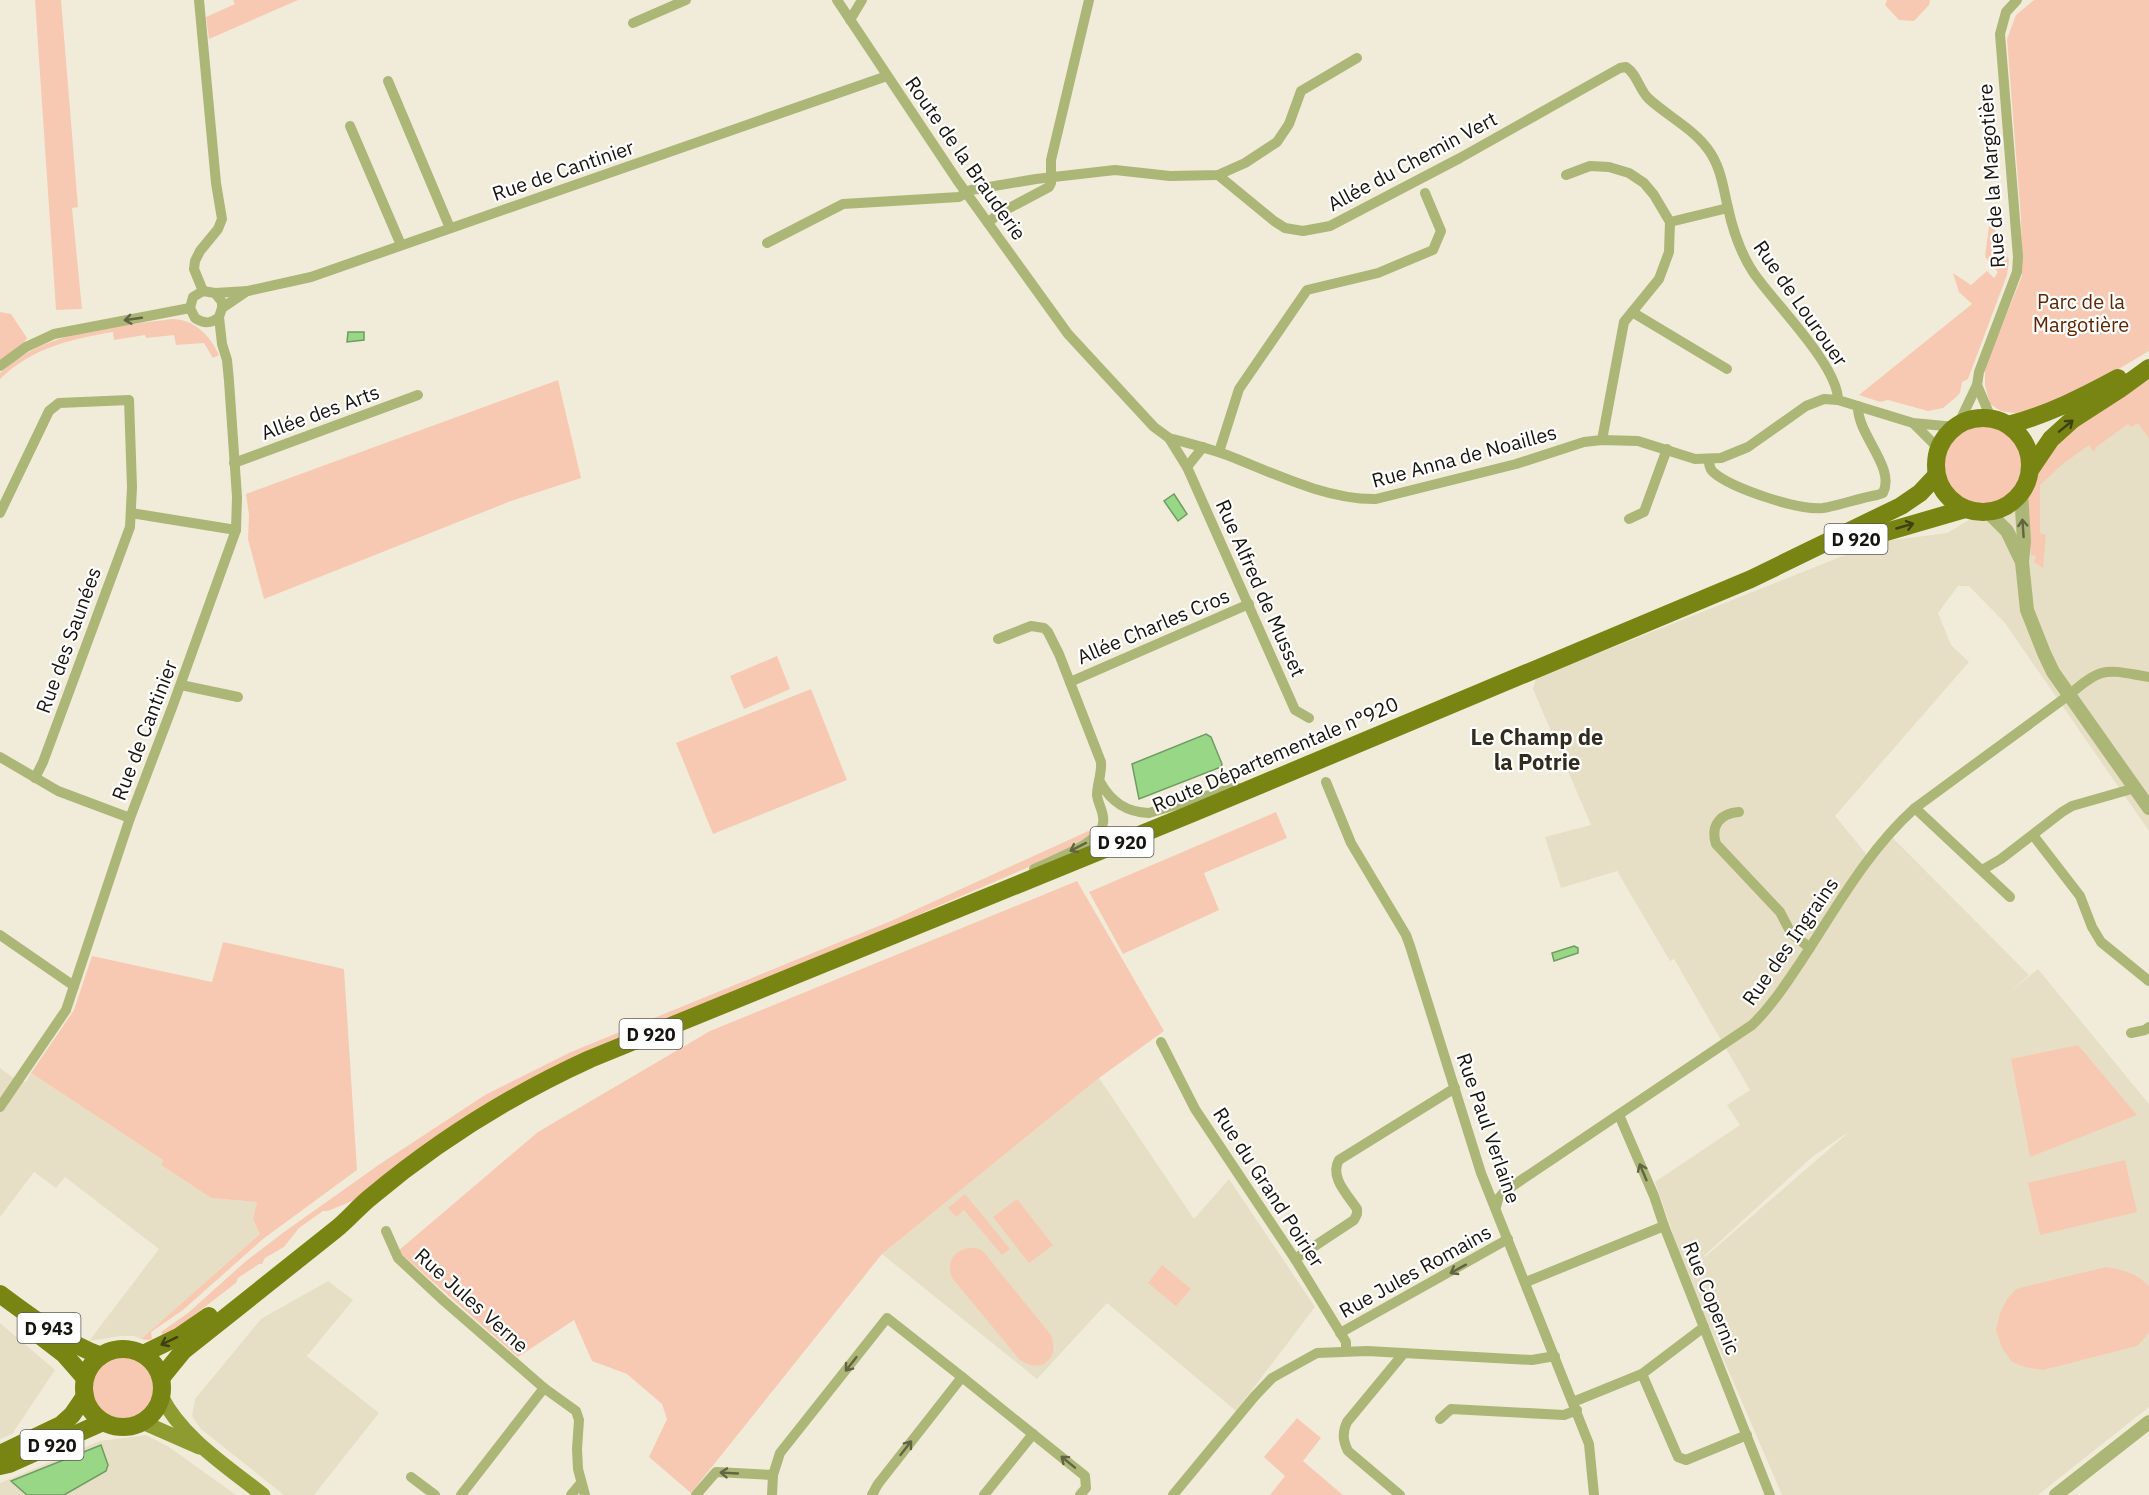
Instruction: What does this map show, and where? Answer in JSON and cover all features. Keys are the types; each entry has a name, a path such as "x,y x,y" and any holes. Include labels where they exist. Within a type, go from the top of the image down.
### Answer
{"main road":[{"path":"2000,422 2018,433 2025,444 2030,457 2027,482 2021,493 2007,506 1988,512 1965,509 1947,496 1936,476 1935,462 1938,448 1945,436 1956,426 1974,418 2000,422 2037,417 2067,405 2149,362"},
{"path":"2030,470 2051,439 2072,420 2149,368"},
{"name":"D 920","path":"1751,579 1901,506 1920,494 1936,476"},
{"name":"D 920","path":"1751,579 1798,565 1855,540 1965,509"},
{"name":"Route Départementale n°920","path":"954,910 1291,772 1751,579"},
{"name":"D 920","path":"143,1354 191,1329 287,1253 348,1208 369,1197 474,1120 548,1078 954,910"},
{"name":"D 920","path":"161,1387 183,1351 354,1215 369,1197"},
{"name":"D 943","path":"0,1294 32,1318 81,1348 101,1356"},
{"name":"D 943","path":"0,1306 64,1354 85,1387"},
{"path":"161,1387 156,1409 142,1422 121,1427 103,1422 93,1413 85,1387 92,1364 101,1356 118,1349 129,1349 143,1354 153,1363 173,1416 210,1452 263,1495"},
{"name":"D 920","path":"0,1454 61,1425 72,1415 85,1387"},
{"name":"D 920","path":"0,1466 103,1422"},
{"path":"142,1422 210,1452"}],"street":[{"path":"199,0 216,183 222,219 218,229 195,261 194,269 203,291"},
{"path":"633,23 686,0"},
{"name":"Route de la Brauderie","path":"837,0 967,193 1068,334"},
{"path":"850,20 862,0"},
{"path":"988,223 998,214 1049,187 1051,160 1089,0"},
{"name":"Rue de la Margotière","path":"1956,426 1977,385 1979,372 2017,272 2018,257 2000,34 2006,12 2017,0"},
{"path":"767,243 843,204 959,197 971,190 1051,177 1115,170 1185,177 1218,175 1245,163 1277,142 1285,132 1301,91 1357,58"},
{"name":"Allée du Chemin Vert","path":"1218,175 1285,228 1303,231 1330,226 1460,158 1620,68 1626,67"},
{"name":"Rue de Lourouer","path":"1626,67 1631,70 1642,92 1707,147 1716,161 1742,254 1754,274 1812,346 1833,378 1838,391 1838,400"},
{"name":"Rue de Cantinier","path":"214,293 248,291 311,277 887,76"},
{"path":"388,81 450,228"},
{"path":"350,126 401,245"},
{"path":"1566,175 1590,166 1609,167 1629,174 1644,183 1670,222 1669,252 1666,264 1659,279 1624,322 1602,440"},
{"path":"1002,185 1011,189 1012,206"},
{"path":"1219,452 1239,389 1307,290 1378,273 1432,250 1441,231 1425,193"},
{"path":"1670,222 1728,208"},
{"path":"203,291 214,293 219,297 221,312 215,320 206,323 195,318 190,308 193,297 203,291"},
{"name":"Rue de Cantinier","path":"0,1107 66,1010 130,818 181,685 236,530 237,497 229,381 227,360 222,344 221,312 248,291"},
{"path":"0,366 26,347 54,334 190,308"},
{"path":"1632,312 1727,369"},
{"name":"Rue de Cantinier","path":"206,323 222,344"},
{"name":"Rue Alfred de Musset","path":"1068,334 1154,427 1169,438 1187,467 1295,710 1309,718"},
{"path":"1977,385 2000,422"},
{"name":"Allée des Arts","path":"234,463 418,395"},
{"path":"1858,406 1864,431 1886,476 1883,493 1822,508 1780,501 1744,489 1719,476 1710,468 1709,459 1721,458 1748,447 1806,406 1824,399 1838,400 1858,406 1912,423 1956,426"},
{"name":"Rue des Saunées","path":"0,513 49,411 54,406 59,403 129,400 132,513 126,538 43,762 34,778"},
{"path":"1912,423 1938,448"},
{"name":"Rue Anna de Noailles","path":"1169,438 1219,452 1328,493 1363,500 1376,500 1516,464 1584,442 1638,441 1687,457 1709,459"},
{"path":"1187,467 1203,447"},
{"path":"1629,519 1644,512 1667,449"},
{"path":"2021,493 2024,541 2022,562 2028,610 2044,653 2053,672 2149,808"},
{"path":"1988,512 2007,531 2022,562"},
{"path":"132,513 236,530"},
{"name":"Allée Charles Cros","path":"1070,682 1249,604"},
{"path":"954,910 1095,837 1104,821 1097,792 1102,768 1100,757 1052,638 1044,628 1031,626 998,639"},
{"name":"Rue des Ingrains","path":"1496,1208 1498,1199 1504,1191 1752,1025 1775,1000 1873,853 1893,828 1915,808 2101,671 2149,677"},
{"path":"181,685 238,697"},
{"path":"0,757 58,791 130,818"},
{"path":"1100,782 1118,804 1137,813 1149,813 1259,779 1291,772"},
{"name":"Rue Paul Verlaine","path":"1326,782 1351,843 1410,946 1481,1173 1589,1444 1594,1495"},
{"path":"1982,870 2001,859 2062,812 2128,790 2133,786"},
{"path":"1915,808 2010,897"},
{"path":"1739,812 1724,815 1717,822 1714,830 1716,844 1780,912 1791,933 1810,948"},
{"path":"2032,835 2080,896 2092,927 2101,942 2149,981"},
{"path":"0,935 74,986"},
{"path":"2131,1034 2149,1027"},
{"name":"Rue du Grand Poirier","path":"1161,1042 1195,1108 1295,1259 1346,1342 1346,1351"},
{"path":"1295,1259 1354,1220 1357,1214 1357,1209 1335,1176 1335,1166 1339,1160 1455,1088"},
{"name":"Rue Copernic","path":"1619,1115 1654,1196 1769,1495"},
{"path":"1526,1282 1664,1226"},
{"name":"Rue Jules Verne","path":"386,1231 398,1258 444,1301 578,1415 577,1449 581,1483 585,1495"},
{"name":"Rue Jules Romains","path":"1340,1333 1508,1239"},
{"path":"772,1495 773,1475 780,1453 887,1318 1085,1476 1087,1484 1080,1495"},
{"path":"1440,1419 1451,1409 1564,1415 1575,1406 1642,1374 1704,1327"},
{"path":"1173,1495 1272,1378 1317,1353 1346,1351 1532,1360 1555,1356"},
{"path":"1400,1495 1348,1451 1343,1430 1347,1422 1404,1353"},
{"path":"1642,1374 1678,1457 1682,1460 1747,1435"},
{"path":"872,1495 878,1484 962,1377"},
{"path":"461,1495 544,1388"},
{"path":"2056,1495 2149,1422"},
{"path":"984,1495 1033,1434"},
{"path":"696,1495 716,1472 773,1475"},
{"path":"411,1477 435,1495"},
{"path":"571,1495 581,1483"}],"shaded area":[{"path":"348,332 364,332 364,340 347,342"},
{"path":"2149,390 2149,831 2005,623 1969,586 1958,586 1938,613 1951,645 1969,662 1835,816 1872,861 1893,838 2029,975 2009,993 2038,969 2149,1104 2149,1407 2038,1495 1782,1495 1686,1272 1655,1182 1740,1125 1727,1105 1750,1090 1674,959 1670,961 1617,871 1561,888 1545,837 1591,825 1533,689 1536,678 1878,542 1947,533 2040,478","holes":["1850,1131 1705,1257 1812,1157"]},
{"path":"1174,494 1187,514 1178,521 1164,501"},
{"path":"1206,734 1211,737 1222,764 1221,767 1139,799 1132,764"},
{"path":"1574,946 1578,948 1578,953 1554,961 1552,953"},
{"path":"0,1068 12,1077 26,1082 31,1073 163,1160 161,1165 211,1198 257,1202 260,1234 141,1339 134,1336 121,1336 89,1341 159,1249 65,1177 56,1188 34,1172 0,1217"},
{"path":"1099,1078 1194,1219 1229,1179 1315,1307 1236,1411 1107,1303 1037,1379 882,1254"},
{"path":"328,1281 353,1300 307,1356 379,1413 314,1495 284,1495 201,1429 192,1416 195,1399 261,1319"},
{"path":"0,1323 55,1370 12,1434 0,1439"},
{"path":"146,1435 169,1447 236,1495 0,1495 0,1483 100,1441"},
{"path":"101,1445 108,1465 106,1471 64,1495 27,1495 11,1481"}],"green space":[{"path":"35,0 61,0 78,207 72,208 82,309 56,310"},
{"path":"233,0 298,0 209,39 206,17 235,4"},
{"path":"1887,0 1930,0 1929,5 1914,21 1899,20 1885,5"},
{"name":"Parc de la Margotière","path":"2034,0 2149,0 2149,351 2068,399 2029,412 2014,413 2001,411 1990,404 1985,385 1985,367 2022,276 2021,219 2007,39 2016,15"},
{"path":"1989,226 1994,228 2009,260 2007,275 1968,379 1962,382 1960,393 1943,408 1928,411 1888,400 1880,402 1859,395 1972,304 1959,292 1953,273 1971,285 1987,271 1994,278 1998,272 1985,257"},
{"path":"0,312 11,314 27,338 24,343 0,361"},
{"path":"172,319 195,325 211,341 219,355 213,358 204,343 176,345 174,335 146,338 145,335 114,340 113,332 67,342 39,352 12,368 0,379 0,373 18,359 59,339 104,328"},
{"path":"2149,377 2149,438 2138,423 2131,427 2128,424 2095,448 2095,451 2089,445 2040,485 2040,533 2046,535 2043,568 2034,562 2036,556 2031,555 2026,502 2051,444"},
{"path":"558,380 581,478 511,501 264,599 248,539 249,515 246,494"},
{"path":"1983,418 2001,422 2016,432 2026,447 2030,465 2026,483 2016,498 2001,508 1983,512 1965,508 1950,498 1940,483 1936,465 1940,447 1950,432 1965,422"},
{"path":"777,656 790,689 744,709 730,676"},
{"path":"811,689 847,780 713,834 676,743"},
{"path":"1276,812 1287,838 1204,873 1219,910 1123,954 1089,892"},
{"path":"1095,828 1091,835 1050,858 929,910 437,1136 352,1201 323,1211 299,1228 284,1247 265,1258 262,1264 238,1278 236,1283 164,1338 161,1332 188,1313 246,1261 284,1232 380,1164 485,1095 571,1052 891,921"},
{"path":"1077,881 1164,1031 1099,1078 882,1254 691,1493 649,1457 667,1419 662,1404 627,1374 592,1361 574,1320 518,1357 398,1251 538,1132 710,1031"},
{"path":"223,942 344,969 357,1170 263,1239 183,1310 151,1332 152,1339 141,1339 260,1234 253,1219 257,1202 211,1198 161,1165 163,1160 31,1073 74,1010 92,956 212,982"},
{"path":"2078,1045 2137,1115 2030,1157 2011,1059"},
{"path":"2125,1160 2137,1212 2040,1235 2028,1183"},
{"path":"965,1194 1010,1249 1002,1255 964,1210 956,1217 948,1208"},
{"path":"1017,1199 1053,1245 1029,1263 993,1217"},
{"path":"975,1248 982,1250 1051,1335 1053,1352 1051,1358 1041,1365 1034,1366 1019,1359 952,1278 950,1266 954,1256 962,1250"},
{"path":"1162,1265 1191,1289 1176,1306 1148,1283"},
{"path":"2106,1267 2129,1273 2149,1286 2149,1333 2137,1346 2043,1370 2024,1367 2012,1362 2002,1348 1996,1330 2000,1313 2007,1299 2016,1289"},
{"path":"123,1349 138,1352 151,1360 159,1373 162,1388 159,1403 151,1416 138,1424 123,1427 108,1424 95,1416 87,1403 84,1388 87,1373 95,1360 108,1352"},
{"path":"1297,1418 1321,1438 1303,1461 1343,1495 1270,1495 1285,1476 1264,1457"}],"district":[{"name":"Le Champ de la Potrie","path":"1537,748"}]}
